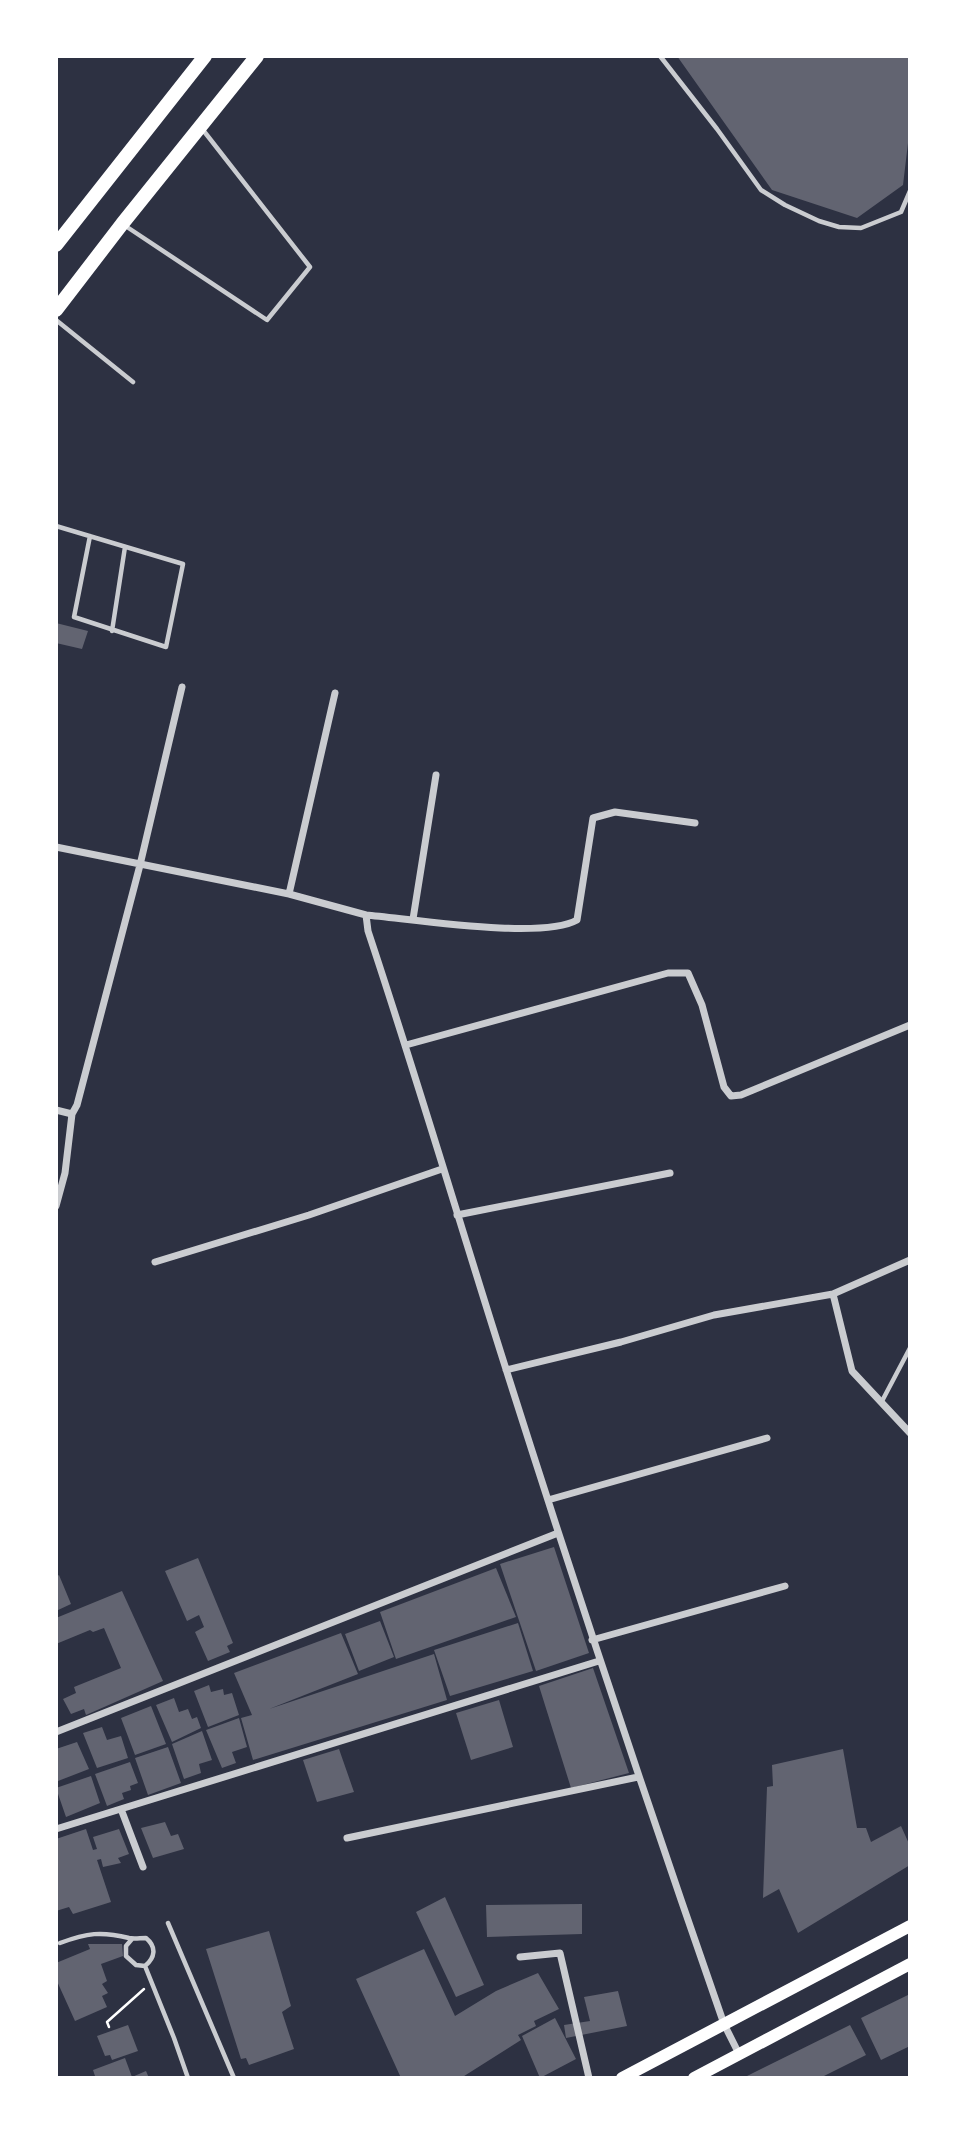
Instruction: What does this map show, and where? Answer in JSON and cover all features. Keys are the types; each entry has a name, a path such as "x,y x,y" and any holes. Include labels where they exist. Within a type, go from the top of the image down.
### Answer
{"highway":[{"path":"56,245 205,56"},
{"path":"56,310 121,224 257,56"}],"main road":[{"path":"622,2078 910,1926"},
{"path":"694,2078 910,1965"}],"street":[{"path":"56,1206 65,1173 72,1114 77,1105 140,866 182,687"},
{"path":"289,894 335,693"},
{"path":"414,919 436,775"},
{"path":"56,847 289,894 366,915 540,929 577,920 593,818 615,812 695,823"},
{"path":"366,915 368,931 406,1045 442,1169 592,1640 724,2024 739,2054"},
{"path":"406,1045 668,973 688,973 702,1005 724,1087 731,1096 741,1095 910,1025"},
{"path":"56,1110 72,1114"},
{"path":"155,1262 309,1215 442,1169"},
{"path":"457,1215 670,1173"},
{"path":"506,1370 621,1342 714,1315 833,1294 910,1260"},
{"path":"833,1294 852,1371 910,1433"},
{"path":"548,1500 767,1438"},
{"path":"56,1732 558,1533"},
{"path":"592,1640 785,1586"},
{"path":"56,1829 599,1661"},
{"path":"347,1838 638,1777"},
{"path":"121,1809 143,1867"},
{"path":"520,1957 560,1953 589,2078"}],"lane":[{"path":"660,56 761,190 785,205 819,221 839,227 861,228 901,212 910,191"},
{"path":"121,224 267,320 310,267 200,127"},
{"path":"56,320 134,382"},
{"path":"56,526 90,536 125,547 183,564 166,647 74,617 90,536"},
{"path":"113,631 125,547"},
{"path":"881,1404 910,1348"},
{"path":"168,1923 234,2078"},
{"path":"60,1943 97,1933 119,1934 132,1939 146,1938 153,1947 152,1958 145,1966"},
{"path":"132,1939 126,1946 126,1956 136,1965 145,1966"},
{"path":"145,1966 188,2078"}],"path":[{"path":"109,2027 107,2022 151,1982"}],"building":[{"path":"677,56 910,56 910,141 903,185 857,218 772,190"},
{"path":"56,623 88,631 82,649 56,643"},
{"path":"554,1547 589,1653 536,1671 500,1564"},
{"path":"198,1558 233,1643 227,1646 230,1652 208,1661 195,1632 204,1627 199,1615 187,1621 165,1571"},
{"path":"496,1568 516,1617 396,1659 380,1612"},
{"path":"59,1575 71,1604 56,1611 56,1577"},
{"path":"122,1591 163,1681 86,1715 84,1709 71,1714 63,1699 76,1693 74,1687 121,1668 104,1628 93,1632 90,1630 56,1644 56,1618"},
{"path":"380,1621 394,1657 359,1671 345,1634"},
{"path":"518,1623 533,1671 450,1696 434,1650"},
{"path":"341,1633 358,1674 269,1709 434,1654 447,1700 253,1760 241,1718 252,1715 234,1673"},
{"path":"593,1668 629,1773 571,1788 539,1686"},
{"path":"209,1685 211,1692 223,1689 224,1695 232,1693 239,1715 208,1727 194,1691"},
{"path":"174,1698 179,1712 188,1709 192,1719 197,1717 201,1728 172,1742 156,1705"},
{"path":"499,1700 513,1747 471,1760 456,1713"},
{"path":"151,1706 166,1744 135,1755 121,1718"},
{"path":"239,1718 247,1747 232,1752 236,1763 222,1768 206,1730"},
{"path":"102,1727 107,1740 121,1736 128,1758 97,1768 83,1733"},
{"path":"202,1731 212,1760 199,1764 201,1773 184,1779 172,1744"},
{"path":"77,1742 89,1769 58,1781 56,1749"},
{"path":"168,1747 181,1783 148,1795 135,1758"},
{"path":"339,1749 354,1792 317,1802 303,1760"},
{"path":"843,1749 857,1828 866,1828 871,1842 901,1826 910,1846 910,1865 798,1933 779,1889 763,1898 767,1787 773,1786 772,1765"},
{"path":"130,1762 138,1783 130,1786 131,1790 122,1793 124,1799 107,1806 95,1774"},
{"path":"91,1776 100,1803 66,1817 56,1788"},
{"path":"165,1822 171,1836 178,1834 184,1849 153,1858 141,1828"},
{"path":"86,1829 93,1850 97,1849 93,1837 119,1829 129,1854 118,1858 121,1863 103,1867 101,1859 97,1860 111,1902 73,1914 69,1907 56,1911 56,1839"},
{"path":"445,1897 484,1985 456,1997 416,1912"},
{"path":"582,1904 582,1934 487,1937 486,1905"},
{"path":"269,1931 291,2006 282,2012 294,2049 249,2065 246,2058 241,2059 206,1949"},
{"path":"88,1944 122,1944 123,1956 101,1964 107,1981 102,1984 108,1993 102,1996 107,2007 75,2021 56,1979 56,1963 90,1949"},
{"path":"424,1949 455,2016 496,1991 538,1973 559,2009 534,2021 536,2026 518,2035 521,2040 461,2078 401,2078 356,1979"},
{"path":"618,1991 627,2026 566,2038 564,2025 590,2021 584,1997"},
{"path":"910,1994 910,2046 881,2060 861,2018"},
{"path":"555,2018 576,2059 540,2078 522,2036"},
{"path":"128,2025 138,2051 112,2060 110,2055 105,2056 97,2036"},
{"path":"850,2025 866,2055 820,2078 743,2078"},
{"path":"125,2058 132,2077 146,2071 149,2078 90,2078 95,2076 93,2070"}]}
